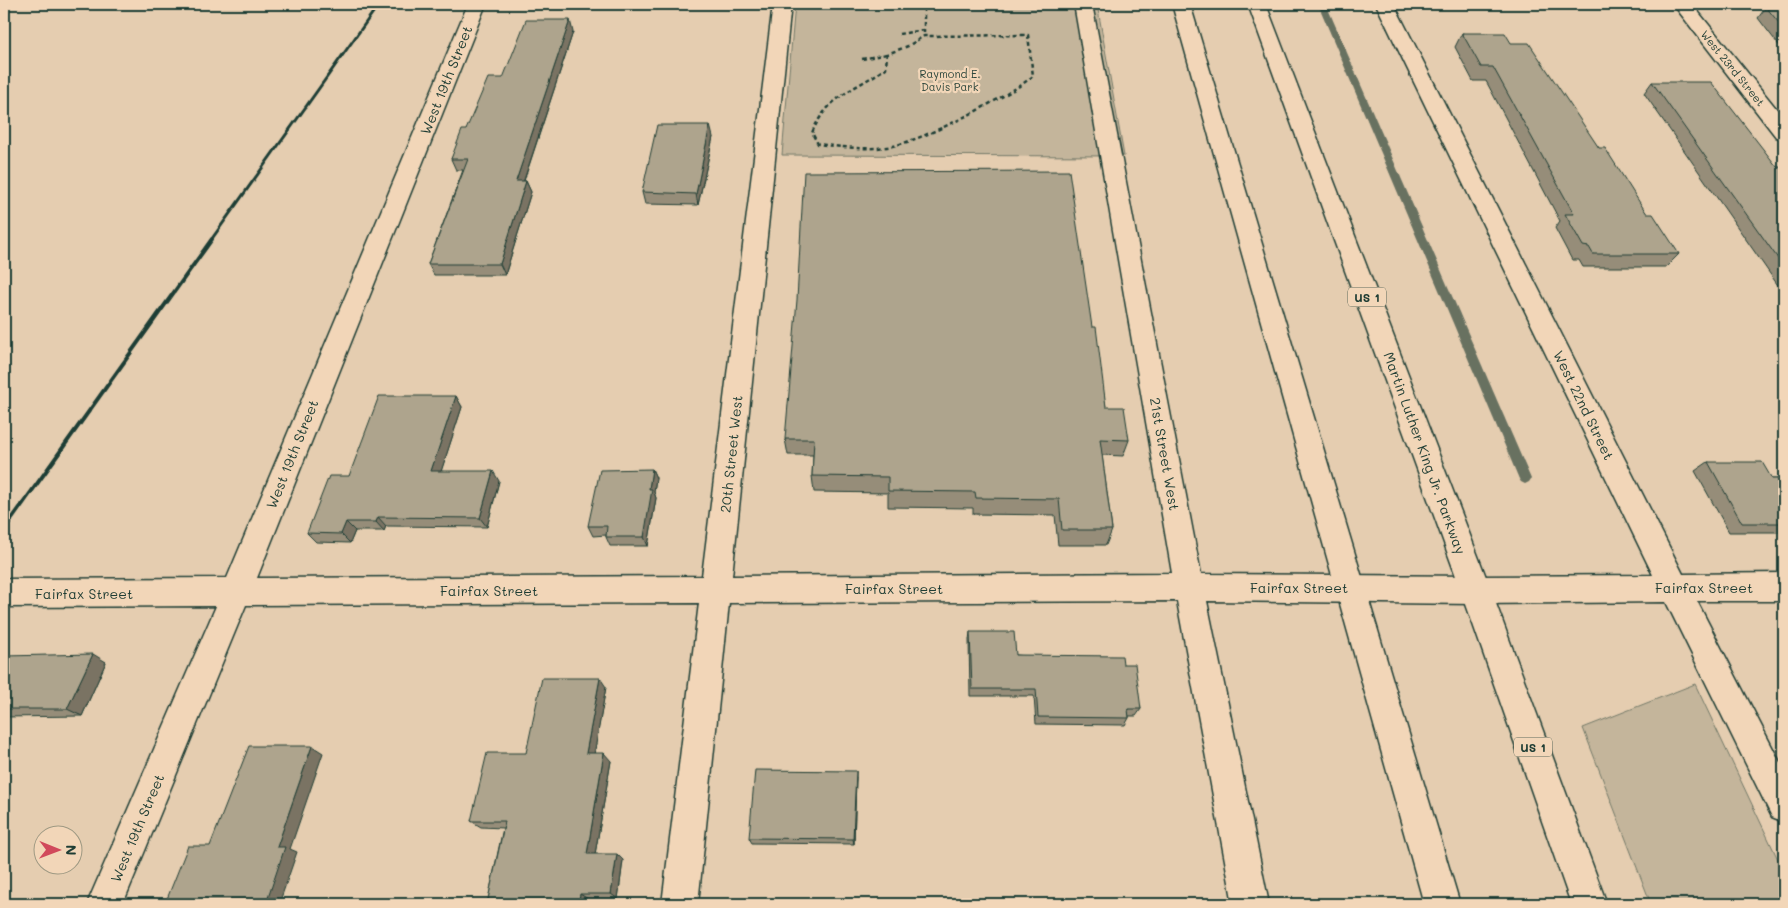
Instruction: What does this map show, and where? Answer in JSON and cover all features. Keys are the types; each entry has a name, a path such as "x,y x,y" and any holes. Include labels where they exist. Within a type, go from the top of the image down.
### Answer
{"main road":[{"name":"West 19th Street","path":"105,904 236,592 478,4"},
{"name":"20th Street West","path":"680,904 782,4"},
{"name":"21st Street West","path":"1083,4 1189,587 1251,904"},
{"path":"1181,4 1352,588 1442,904"},
{"name":"Martin Luther King Jr. Parkway","path":"1258,4 1476,590 1589,904"},
{"name":"West 22nd Street","path":"1385,4 1784,805"},
{"name":"West 23rd Street","path":"1682,4 1784,132"},
{"name":"Fairfax Street","path":"4,593 1189,587 1476,590 1784,587"}],"path":[{"path":"924,8 924,36"},
{"path":"898,34 924,30"},
{"path":"862,59 887,54 908,46 924,36 1028,35 1033,76 1014,91 898,145 856,148 818,144 812,133 816,120 827,104 852,88 874,78 886,68 887,54"}],"green space":[{"name":"Raymond E. Davis Park","path":"795,4 1097,4 1124,156 782,155"},
{"path":"1695,684 1784,872 1784,904 1651,904 1583,728"}],"building":[{"path":"1766,7 1784,7 1784,29"},
{"path":"526,20 570,20 516,181 526,181 500,264 428,264 468,159 451,159 462,130 466,130 488,78 503,78"},
{"path":"1462,33 1505,33 1511,43 1529,43 1599,148 1605,148 1647,214 1653,214 1679,254 1593,254 1589,247 1583,246 1565,214 1574,214 1493,67 1481,67"},
{"path":"1652,82 1711,82 1777,167 1780,167 1784,172 1784,267"},
{"path":"657,125 710,125 696,194 642,192"},
{"path":"1069,171 1092,327 1096,327 1106,407 1124,407 1129,440 1100,439 1112,530 1062,530 1059,499 976,498 975,492 888,491 888,477 812,476 814,439 785,439 797,300 804,172"},
{"path":"379,396 456,396 431,471 493,471 480,518 378,517 376,522 346,522 341,534 307,533 329,476 349,476"},
{"path":"1708,462 1762,462 1772,479 1784,479 1784,523 1742,523"},
{"path":"652,469 649,489 652,489 644,537 606,537 607,526 588,526 600,470"},
{"path":"970,632 1014,632 1016,655 1122,656 1123,664 1135,664 1141,709 1128,709 1129,718 1038,717 1036,689 972,689"},
{"path":"93,654 67,709 4,709 5,656"},
{"path":"542,678 600,678 586,753 604,753 587,854 617,854 611,894 580,894 578,904 487,904 505,821 471,821 487,753 526,753"},
{"path":"249,746 312,746 277,847 285,847 266,904 165,904 188,846 210,846"},
{"path":"755,770 856,771 853,839 749,838"}],"waterway":[{"path":"1322,4 1525,479"}],"railway":[{"path":"211,240 379,4"},
{"path":"4,530 212,239"}]}
